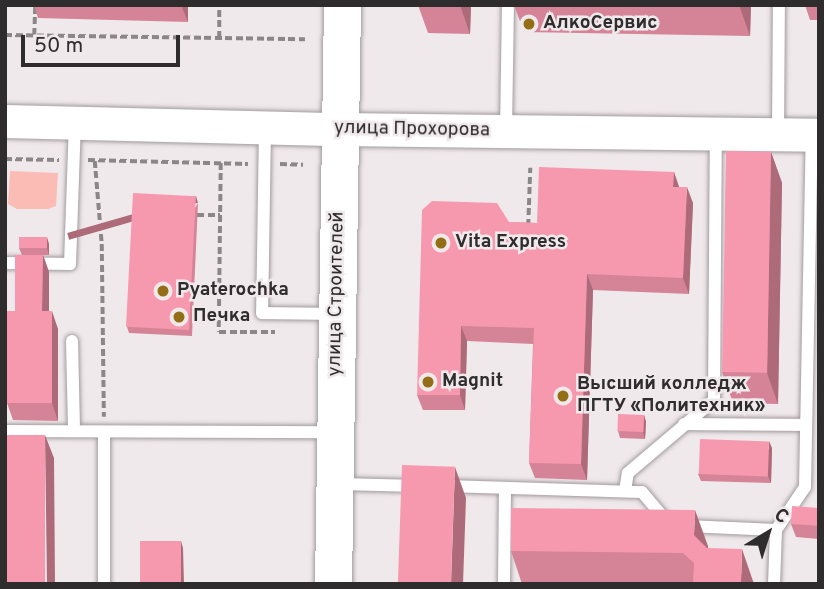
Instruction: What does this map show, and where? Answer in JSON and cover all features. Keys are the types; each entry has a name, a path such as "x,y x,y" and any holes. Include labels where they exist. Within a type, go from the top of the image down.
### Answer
{"main road":[{"name":"улица Строителей","path":"333,584 342,5"}],"street":[{"name":"улица Прохорова","path":"5,121 339,129 815,134"}],"lane":[{"path":"506,131 508,5"},
{"path":"778,134 779,5"},
{"path":"5,263 70,264 75,123"},
{"path":"265,127 262,313 337,314"},
{"path":"625,491 628,473 714,400 716,134"},
{"path":"774,584 776,530 805,487 806,425 813,376 815,134"},
{"path":"72,341 74,431"},
{"path":"684,424 806,425"},
{"path":"5,432 336,432"},
{"path":"104,432 104,584"},
{"path":"335,484 642,492 669,525 776,530"},
{"path":"504,584 505,488"}],"path":[{"path":"34,5 34,35"},
{"path":"219,5 219,38"},
{"path":"5,35 305,39"},
{"path":"5,159 303,165"},
{"path":"95,160 102,244 104,432"},
{"path":"221,163 219,332 279,332"},
{"path":"527,238 530,168"},
{"path":"197,215 220,215"}],"shaded area":[{"path":"10,171 58,173 56,206 48,209 17,209 8,204"}],"building":[{"path":"726,151 771,152 767,373 722,372"},
{"path":"539,167 674,172 673,187 687,187 683,278 587,274 581,464 529,463 534,328 461,326 460,395 417,395 422,210 432,201 497,203 509,222 537,223"},
{"path":"133,193 196,196 189,330 126,327"},
{"path":"19,237 47,237 47,248 19,248"},
{"path":"15,255 43,255 42,311 52,311 52,403 7,403 5,311 15,311"},
{"path":"618,414 644,415 643,432 617,431"},
{"path":"5,435 45,435 45,584 5,584"},
{"path":"700,439 769,441 768,476 699,474"},
{"path":"402,465 455,467 451,584 398,584"},
{"path":"792,506 819,508 818,526 791,524"},
{"path":"511,508 695,510 694,535 707,548 742,549 741,584 693,584 694,563 683,553 511,551"},
{"path":"140,541 181,541 181,584 140,584"}],"place":[{"name":"АлкоСервис","path":"529,24"},
{"name":"Vita Express","path":"441,243"},
{"name":"Pyaterochka","path":"163,291"},
{"name":"Печка","path":"179,317"},
{"name":"Magnit","path":"428,382"},
{"name":"Высший колледж ПГТУ «Политехник»","path":"563,396"}]}
